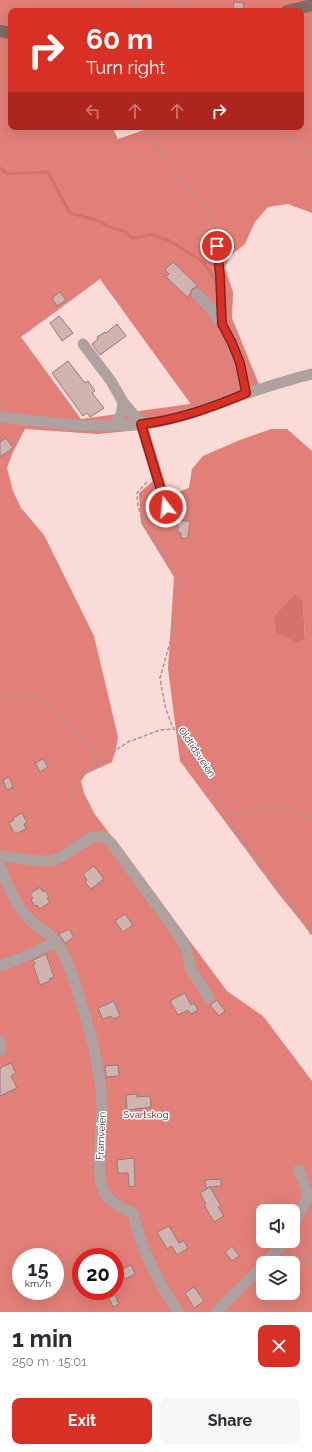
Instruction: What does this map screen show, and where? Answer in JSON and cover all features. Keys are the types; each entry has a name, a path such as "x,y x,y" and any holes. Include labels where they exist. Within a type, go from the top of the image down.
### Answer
{"main road":[{"path":"300,8 312,5"}],"street":[{"path":"217,246 222,324"},
{"path":"198,294 222,324 232,343 240,363 246,393"},
{"path":"83,344 111,381 123,402 143,424 166,507"},
{"path":"0,418 71,425 113,426 143,424 179,417 246,393 312,374"},
{"path":"113,426 121,415 123,402"},
{"path":"0,856 50,861 68,853 94,836 106,838 178,934 186,948 191,969 209,998"},
{"name":"Framveien","path":"0,867 12,893 25,914 30,920 48,933 56,942 68,962 92,1036 100,1075 102,1107 99,1172 100,1183 108,1198 117,1205 133,1213 142,1246 178,1312"},
{"path":"0,966 56,942"},
{"path":"0,1041 0,1051"},
{"path":"299,1170 307,1192 307,1200 300,1214"},
{"path":"272,1256 279,1248"},
{"path":"216,1312 256,1273"}],"path":[{"path":"175,8 182,0"},
{"path":"145,130 206,212 214,228 217,246"},
{"path":"282,130 312,156"},
{"name":"Oldtidsveien","path":"155,466 150,473 147,482 137,492 138,506 143,522 153,541 177,576 179,589 173,619 172,635 160,678 165,706 174,729 190,749 229,815 238,835 294,908 312,936"},
{"path":"0,697 24,695 52,706 66,724 78,731 85,739 98,762"},
{"path":"71,801 74,788 82,775 98,762 128,742 160,730 174,729"},
{"path":"229,815 261,809 284,807 312,818"},
{"path":"300,1237 312,1235"},
{"path":"307,1262 312,1244"},
{"path":"288,1248 307,1262 312,1269"}],"green space":[{"name":"Svartskog","path":"0,0 312,0 312,213 288,204 268,207 255,222 245,244 230,256 225,268 233,292 232,318 262,392 157,425 149,430 166,486 178,492 189,488 192,469 203,456 240,440 271,429 287,429 312,451 312,935 278,893 180,761 168,669 174,577 141,523 139,493 154,480 139,430 98,434 25,429 13,452 7,468 13,491 21,508 44,535 94,636 118,737 112,762 86,774 81,781 84,793 94,813 227,991 263,1016 312,1081 312,1312 0,1312","holes":["100,279 190,403 190,404 81,419 21,337","295,594 303,601 305,639"]}],"shaded area":[{"path":"295,594 303,601 305,639 296,642 276,632 274,617"}],"building":[{"path":"234,2 244,3 243,8 233,8"},
{"path":"173,262 198,286 192,289 187,297 166,277 169,274 165,270"},
{"path":"60,292 66,300 57,306 52,298"},
{"path":"59,316 73,333 62,341 50,323"},
{"path":"117,324 126,336 100,355 92,344 98,339 97,337 105,332 106,333"},
{"path":"68,361 85,383 88,381 95,391 92,393 104,408 90,417 87,413 83,416 52,373"},
{"path":"6,438 13,448 0,457 0,442"},
{"path":"156,497 159,507 153,509 150,499"},
{"path":"178,521 190,521 188,538 181,538 181,533 178,533"},
{"path":"43,759 48,767 40,772 35,763"},
{"path":"9,777 13,787 7,790 3,780"},
{"path":"22,813 27,823 24,824 26,829 15,834 9,823 14,820 13,818"},
{"path":"94,866 104,879 91,889 85,882 87,880 83,874"},
{"path":"40,887 43,892 45,890 49,897 47,898 50,902 40,909 37,905 35,906 31,900 33,898 30,894"},
{"path":"125,914 133,925 123,932 115,921"},
{"path":"69,929 74,937 65,943 59,934"},
{"path":"46,954 54,977 49,979 50,981 40,985 33,965 35,964 33,960"},
{"path":"185,993 191,1005 194,1003 198,1010 191,1014 188,1010 178,1015 170,1001"},
{"path":"217,1000 225,1011 219,1016 210,1005"},
{"path":"114,1001 120,1016 113,1019 111,1016 103,1019 98,1008"},
{"path":"11,1063 16,1073 11,1076 17,1088 0,1096 0,1068"},
{"path":"118,1065 119,1076 106,1077 105,1066"},
{"path":"137,1094 137,1097 150,1096 151,1107 127,1110 126,1095"},
{"path":"134,1158 135,1186 129,1187 128,1173 118,1173 117,1160"},
{"path":"221,1179 221,1186 206,1188 205,1180"},
{"path":"210,1187 221,1206 218,1207 224,1216 214,1222 204,1205 206,1204 200,1193"},
{"path":"169,1226 179,1243 184,1241 188,1248 177,1255 172,1246 167,1249 157,1232"},
{"path":"232,1246 239,1256 232,1261 225,1252"},
{"path":"131,1265 135,1274 125,1279 124,1268"},
{"path":"194,1287 204,1301 194,1308 185,1293"},
{"path":"110,1300 117,1300 119,1304 113,1307"}],"waterway":[{"path":"0,168 7,174 48,172 70,213 96,220 112,228 124,231 132,238 152,235 168,240 202,261 211,273 215,282"}],"route":[{"path":"166,507 141,424 174,418 221,403 246,393 240,363 222,324 217,246"}]}
